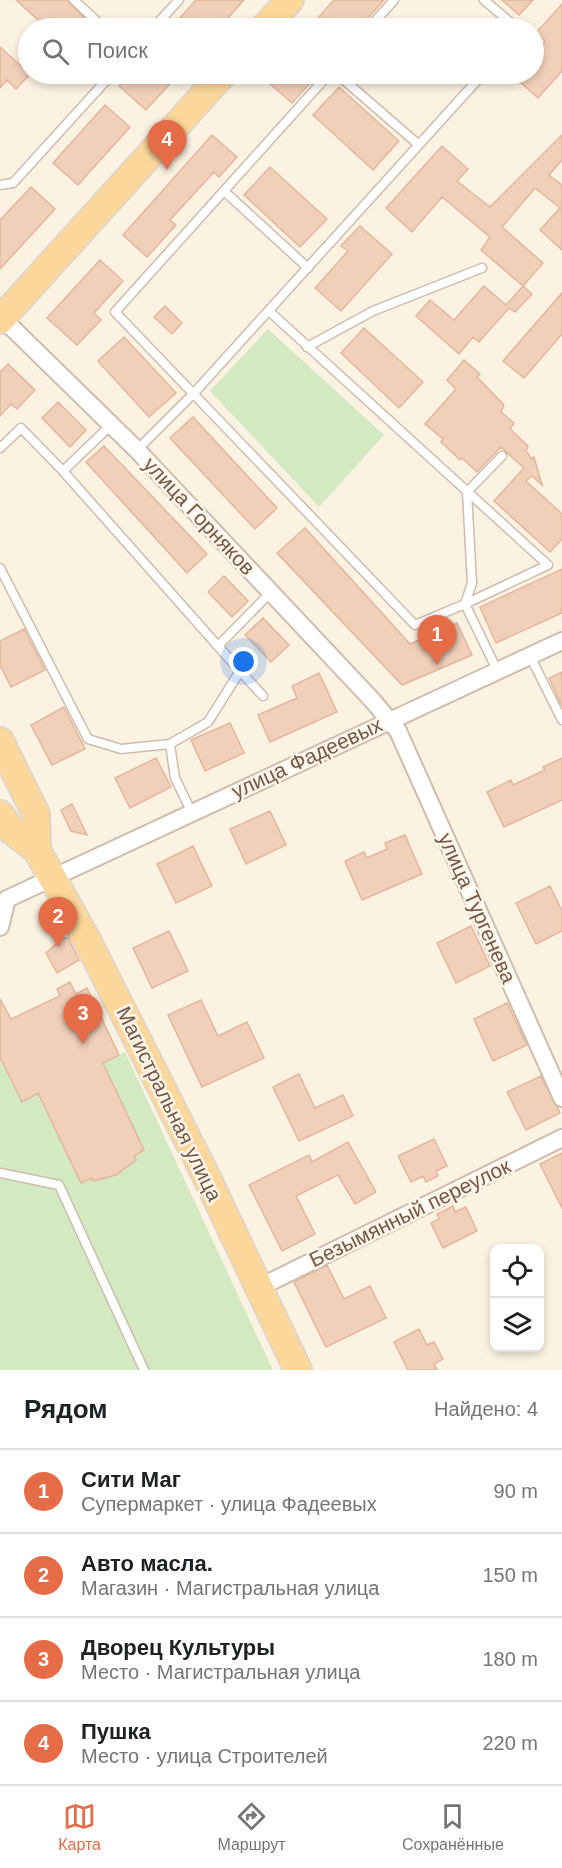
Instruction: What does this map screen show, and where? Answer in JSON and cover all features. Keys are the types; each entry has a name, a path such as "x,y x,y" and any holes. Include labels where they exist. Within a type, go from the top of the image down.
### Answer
{"main road":[{"path":"273,18 290,0"},
{"path":"1,319 214,84"},
{"name":"Магистральная улица","path":"0,741 36,814 38,850 207,1178 298,1370"},
{"path":"5,822 38,850"}],"street":[{"name":"улица Горняков","path":"1,319 137,450 389,720"},
{"name":"улица Фадеевых","path":"3,898 562,641"},
{"name":"улица Тургенева","path":"389,720 398,731 562,1098"},
{"path":"0,927 3,898"},
{"name":"Безымянный переулок","path":"258,1288 562,1138"}],"lane":[{"path":"74,0 93,18"},
{"path":"378,18 394,0"},
{"path":"484,0 505,18"},
{"path":"160,18 172,2"},
{"path":"0,185 13,183 103,84"},
{"path":"269,311 548,565 415,626 116,312 320,84"},
{"path":"349,84 419,145"},
{"path":"137,450 195,393 474,84"},
{"path":"224,191 308,268"},
{"path":"308,347 373,311 482,268"},
{"path":"63,471 111,425"},
{"path":"0,448 21,428 63,471 263,696"},
{"path":"497,670 465,604 472,583 467,492 502,456"},
{"path":"0,568 88,739 121,749 170,744 208,722 240,671"},
{"path":"218,646 270,593"},
{"path":"530,656 562,720"},
{"path":"170,744 175,778 192,813"},
{"path":"0,1173 59,1185 144,1370"}],"green space":[{"path":"268,329 384,435 319,507 210,391"},
{"path":"125,1052 273,1370 0,1370 0,1057 22,1102 38,1093 81,1183 92,1178 93,1181 116,1175 136,1160 134,1156 144,1150 103,1063"}],"building":[{"path":"16,0 67,0 84,18 36,18"},
{"path":"196,0 244,0 228,18 180,18"},
{"path":"334,0 384,0 368,18 318,18"},
{"path":"502,0 533,0 519,15"},
{"path":"562,4 562,71 538,98 522,84 544,84 544,24"},
{"path":"0,47 18,63 18,84 21,84 16,89 7,80 0,88"},
{"path":"121,84 170,84 146,110 119,86"},
{"path":"270,84 309,84 292,103"},
{"path":"339,87 399,141 373,170 313,115"},
{"path":"105,105 130,127 78,185 53,163"},
{"path":"212,135 237,157 219,177 214,172 170,220 176,225 147,257 123,235"},
{"path":"562,135 562,160 549,175 562,185 562,250 540,230 560,208 535,188 502,227 543,263 523,286 481,250 490,237 442,197 412,232 386,208 442,146 468,169 457,181 490,207"},
{"path":"270,167 327,219 300,247 244,195"},
{"path":"31,187 55,209 0,269 0,220"},
{"path":"360,226 392,254 341,311 315,288 348,251 341,246"},
{"path":"100,260 123,281 94,313 101,320 77,345 47,318"},
{"path":"484,286 506,305 523,286 532,294 515,312 509,308 479,342 473,337 459,354 416,316 430,300 454,320"},
{"path":"562,293 562,334 524,378 503,361"},
{"path":"165,306 182,323 172,334 154,317"},
{"path":"364,328 423,382 399,408 341,353"},
{"path":"124,337 176,393 149,417 98,361"},
{"path":"464,360 480,374 477,377 504,405 501,412 514,423 510,429 528,446 526,451 532,459 534,457 542,485 532,476 526,481 562,514 562,539 550,552 494,501 524,468 501,447 477,472 462,458 460,460 441,442 443,439 425,424 456,389 447,380"},
{"path":"8,364 35,390 17,409 11,404 0,416 0,372"},
{"path":"58,402 86,430 70,447 42,418"},
{"path":"193,417 277,508 255,529 170,438"},
{"path":"104,446 207,554 187,573 86,462"},
{"path":"305,528 410,644 457,623 472,655 402,685 277,553"},
{"path":"562,569 562,613 496,643 480,607"},
{"path":"224,576 248,601 232,617 208,592"},
{"path":"263,618 289,645 271,662 245,635"},
{"path":"24,629 45,670 11,687 0,665 0,641"},
{"path":"562,672 562,706 549,678"},
{"path":"319,673 337,712 270,742 258,715 297,698 292,686"},
{"path":"64,707 85,749 52,765 31,725"},
{"path":"230,723 244,753 205,771 191,740"},
{"path":"156,758 171,787 130,808 115,778"},
{"path":"562,758 562,800 504,827 487,792 511,780 513,785 545,770 543,767"},
{"path":"72,804 87,835 71,831 61,810"},
{"path":"270,811 286,845 246,864 230,829"},
{"path":"405,835 422,874 362,900 345,861 364,852 367,858 387,849 385,843"},
{"path":"193,846 212,886 176,903 157,864"},
{"path":"550,886 562,911 562,931 536,944 516,903"},
{"path":"471,926 490,966 456,983 437,943"},
{"path":"169,931 188,971 152,988 133,948"},
{"path":"63,938 68,938 79,960 57,973 46,953"},
{"path":"70,982 76,994 87,988 119,1055 103,1063 144,1150 134,1156 136,1160 116,1175 93,1181 92,1178 81,1183 38,1093 22,1102 0,1057 0,999 11,1019 60,996 57,989"},
{"path":"201,1000 218,1036 247,1022 264,1058 202,1087 168,1015"},
{"path":"507,1003 527,1045 493,1061 474,1019"},
{"path":"299,1074 315,1108 343,1095 353,1116 299,1141 273,1087"},
{"path":"541,1076 560,1113 526,1130 507,1092"},
{"path":"434,1139 447,1166 436,1171 438,1176 426,1182 423,1176 411,1182 398,1156"},
{"path":"348,1142 376,1192 355,1204 338,1175 296,1196 315,1234 282,1251 249,1185 309,1155 312,1162"},
{"path":"562,1153 562,1208 540,1164"},
{"path":"453,1206 455,1212 466,1207 477,1231 443,1248 431,1223 439,1219 437,1214"},
{"path":"327,1265 344,1299 370,1286 386,1318 326,1347 294,1282"},
{"path":"419,1329 427,1345 434,1342 443,1359 434,1364 437,1370 408,1370 394,1342"}],"place":[{"name":"Пушка","path":"167,170"},
{"name":"Сити Маг","path":"437,665"},
{"name":"Авто масла.","path":"58,947"},
{"name":"Дворец Культуры","path":"83,1044"}]}
